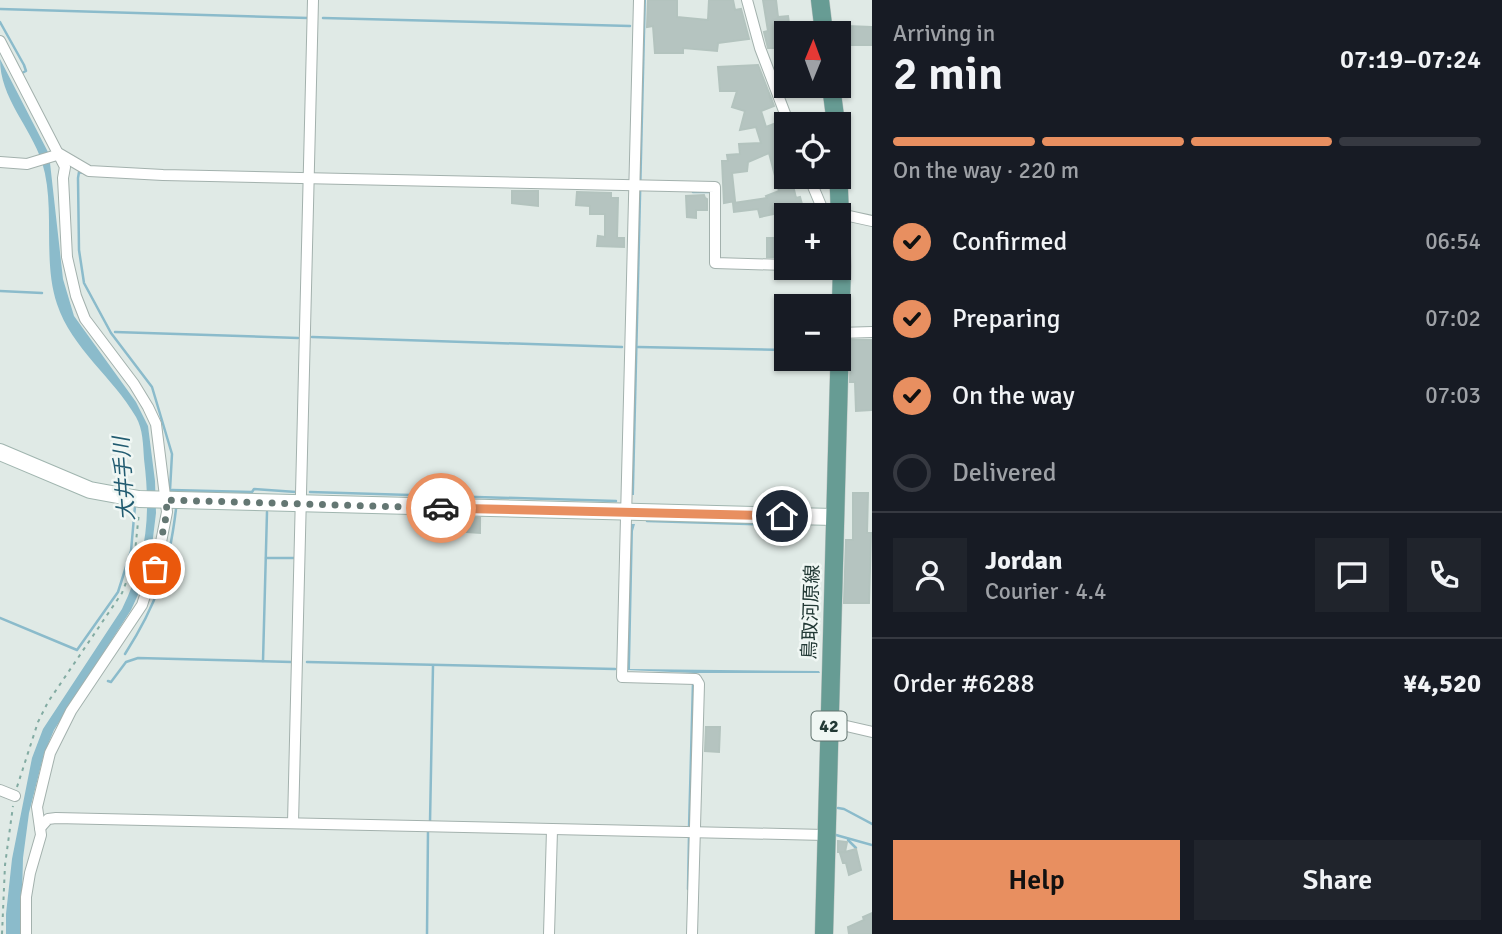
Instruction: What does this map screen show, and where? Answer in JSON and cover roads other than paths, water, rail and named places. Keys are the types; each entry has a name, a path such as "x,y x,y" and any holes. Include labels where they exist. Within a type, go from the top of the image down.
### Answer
{"main road":[{"path":"820,0 823,21"},
{"name":"鳥取河原線","path":"824,934 838,371"},
{"path":"0,452 90,490 142,499 834,517"}],"street":[{"path":"293,824 313,0"},
{"path":"639,0 622,677 696,679 699,684 692,934"},
{"path":"747,0 760,48 784,112"},
{"path":"0,41 65,167 62,178 67,257 76,296 85,319 148,407 159,438 167,512 159,552 142,604 71,711 50,753 37,807 41,835 26,897 26,934"},
{"path":"0,162 27,164 60,154 89,171 715,187 715,263 774,265"},
{"path":"851,218 872,221"},
{"path":"851,333 872,332"},
{"path":"829,722 872,732"},
{"path":"0,790 15,796"},
{"path":"40,828 48,819 56,818 825,835"},
{"path":"549,934 552,830"}],"water":[{"path":"643,0 646,0 634,495 631,495"},
{"path":"0,59 49,154 63,279 74,316 136,402 148,426 156,513 151,554 142,586 131,610 54,730 44,754 29,813 23,858 21,934 6,934 6,914 12,859 32,758 43,729 122,609 142,554 147,499 143,443 138,422 127,403 72,335 57,304 50,269 46,179 37,149 5,86"},
{"path":"630,524 635,524 630,669 820,673 627,670"}],"waterway":[{"path":"0,9 308,18"},
{"path":"323,18 630,26"},
{"path":"0,22 24,65 26,71 22,73"},
{"path":"84,173 79,172 78,178 79,250 84,283 111,333 152,387 172,454 170,490"},
{"path":"693,192 711,192"},
{"path":"0,291 42,293"},
{"path":"115,332 298,338"},
{"path":"312,337 622,347"},
{"path":"638,347 774,350"},
{"path":"172,490 252,492 254,489 296,492"},
{"path":"310,492 616,501"},
{"name":"大井手川","path":"0,618 77,650 118,592 131,551 135,506"},
{"path":"125,654 160,585 170,550 176,509"},
{"path":"263,661 267,512"},
{"path":"647,521 809,526"},
{"path":"266,558 294,558"},
{"path":"108,681 111,682 126,662 138,658 292,662"},
{"path":"307,662 615,669"},
{"path":"430,822 433,666"},
{"path":"689,829 693,683"},
{"path":"838,808 872,824"},
{"path":"427,934 428,830"},
{"path":"836,835 872,845"},
{"path":"688,889 689,836"},
{"path":"848,840 856,848"}]}
